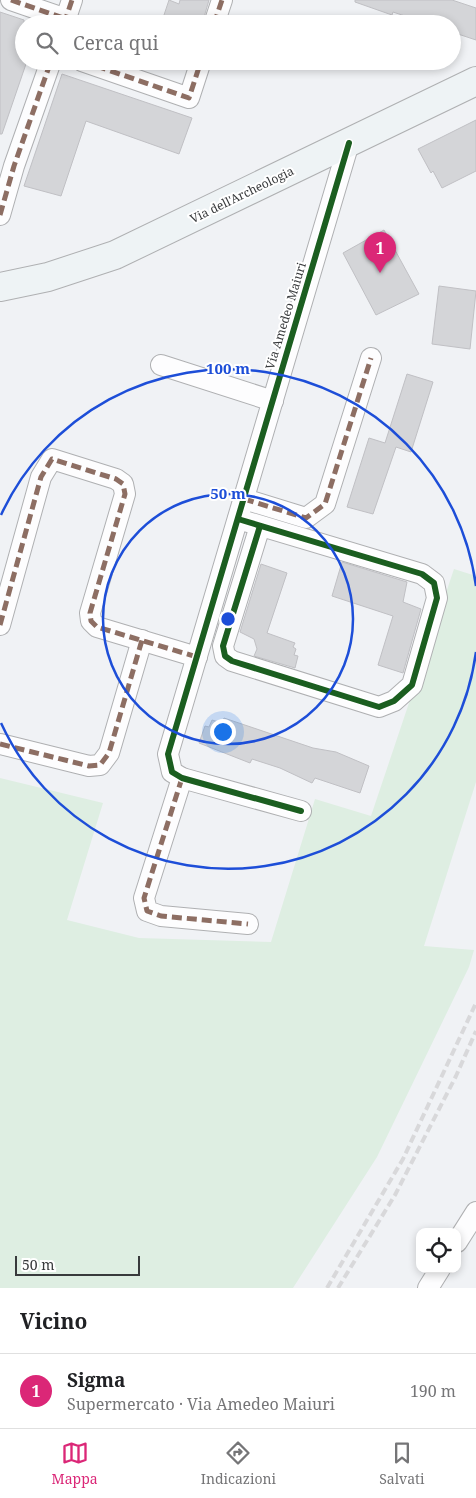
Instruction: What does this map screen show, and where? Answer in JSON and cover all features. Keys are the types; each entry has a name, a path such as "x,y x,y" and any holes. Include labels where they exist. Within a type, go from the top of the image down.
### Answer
{"street":[{"path":"11,0 67,14"},
{"path":"217,15 222,0"},
{"path":"0,216 14,166 48,70"},
{"path":"108,70 189,98 198,70"},
{"name":"Via dell'Archeologia","path":"0,287 48,277 115,255 476,80"},
{"name":"Via Amedeo Maiuri","path":"182,778 172,772 168,754 349,143"},
{"path":"244,499 306,518 326,504 371,358"},
{"path":"160,366 273,401"},
{"path":"0,625 41,477 52,459 116,479 123,484 125,494 90,613 91,621 97,627 197,657"},
{"path":"238,519 422,574 434,584 437,598 412,685 394,701 380,708 232,661 225,656 222,646 260,526"},
{"path":"0,744 88,766 100,765 110,753 142,640"},
{"path":"248,924 161,916 147,911 144,898 182,778 301,811"},
{"path":"461,1236 476,1212"},
{"path":"428,1288 437,1273"}],"green space":[{"path":"454,569 476,576 476,782 424,946 474,950 469,967 377,1157 293,1288 0,1288 0,778 103,803 67,920 139,938 271,942 315,799 371,816"}],"building":[{"path":"169,0 179,4 180,0 209,0 205,15 164,15"},
{"path":"355,0 452,0 476,8 476,40 461,35 461,15 402,15 393,12 392,15 355,2"},
{"path":"0,12 15,17 15,70 24,70 2,134 0,134"},
{"path":"62,74 192,118 179,154 86,121 61,196 24,186"},
{"path":"476,120 476,171 442,188 433,171 431,173 418,149"},
{"path":"384,230 419,294 376,315 343,253"},
{"path":"439,286 476,291 470,349 432,344"},
{"path":"407,374 433,382 411,452 396,447 373,514 347,507 369,438 385,443"},
{"path":"342,562 407,582 403,602 421,609 403,673 378,665 393,616 332,596"},
{"path":"261,564 287,573 267,633 295,643 293,647 296,649 294,655 298,656 295,668 254,656 257,649 254,639 240,632"},
{"path":"224,718 313,748 336,752 369,766 360,793 315,778 312,783 280,768 252,759 250,763 199,743 205,726 209,727 212,720 222,723"}],"railway":[{"path":"327,1288 403,1159 476,1003"},
{"path":"338,1288 395,1195 456,1076 476,1031"}],"marked path":[{"path":"11,0 54,15"},
{"path":"67,15 72,0"},
{"path":"217,15 222,0"},
{"path":"0,215 14,166 48,70"},
{"path":"108,70 189,98 198,70"},
{"path":"244,499 306,518 325,504 371,358"},
{"path":"0,625 41,477 52,459 116,479 123,484 125,494 90,613 91,621 97,627 197,657"},
{"path":"0,744 89,766 100,765 109,753 142,640"},
{"path":"182,778 144,898 147,911 161,916 248,924"}],"cycle path":[{"path":"301,811 182,778 172,772 168,754 349,143"},
{"path":"238,519 422,574 434,583 437,598 412,685 394,701 379,707 232,661 225,656 223,646 260,526"}],"place":[{"name":"Sigma","path":"380,273"}]}
